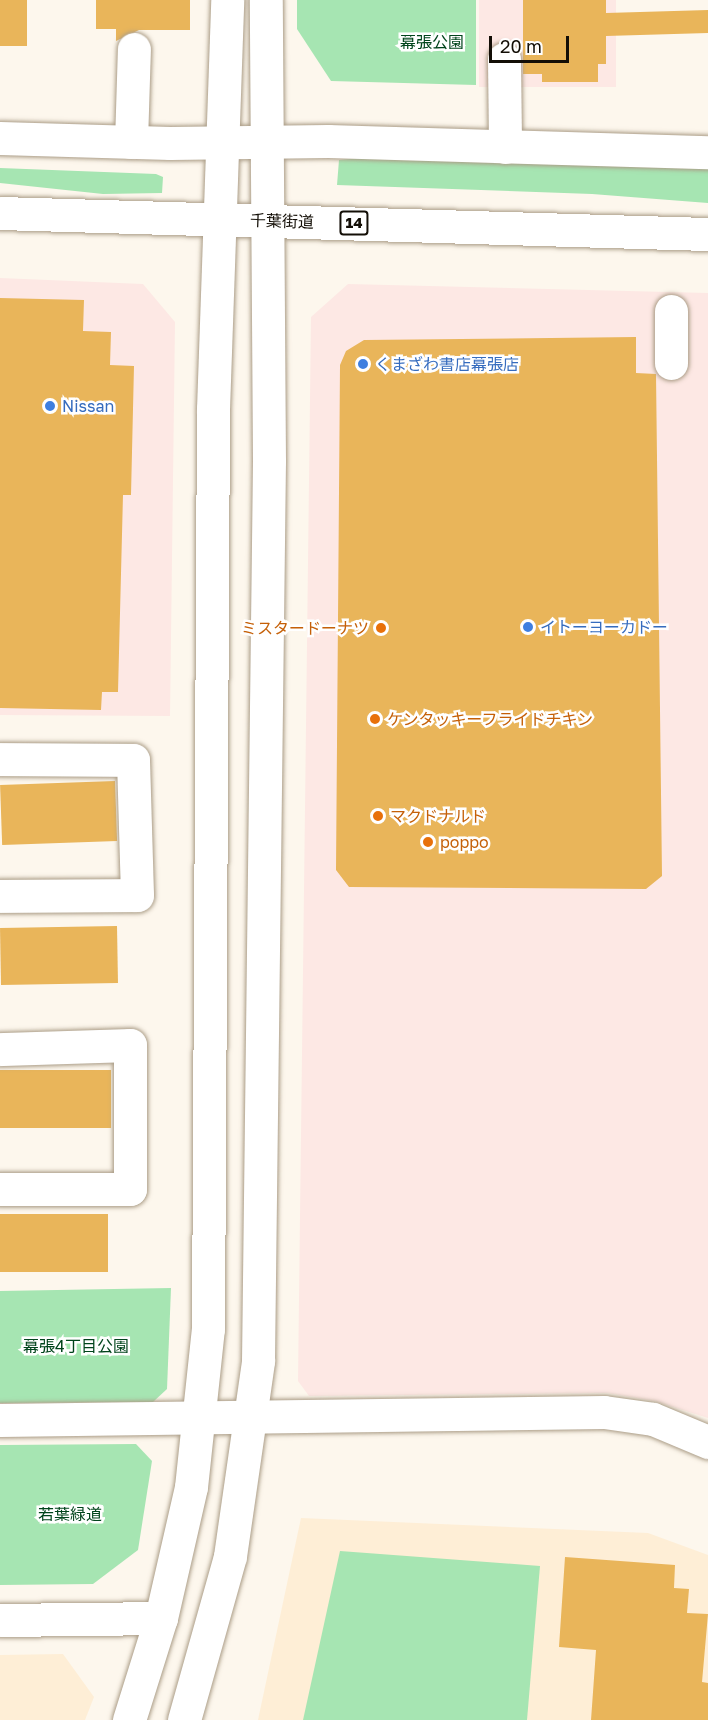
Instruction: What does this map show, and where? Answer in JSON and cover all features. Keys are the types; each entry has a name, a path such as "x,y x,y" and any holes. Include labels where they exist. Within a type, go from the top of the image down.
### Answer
{"main road":[{"path":"129,1720 161,1618 191,1487 200,1419 209,1291 217,219 227,0"},
{"path":"184,1720 230,1556 258,1361 263,1171 269,221 266,143 266,0"},
{"path":"131,142 134,49"},
{"path":"504,59 504,147"},
{"path":"0,138 708,152"},
{"name":"千葉街道","path":"0,213 708,234"},
{"path":"671,311 671,363"},
{"path":"0,759 133,760 136,895 0,896"},
{"path":"0,1049 130,1045 130,1189 0,1189"},
{"path":"0,1420 604,1412 653,1419 708,1442"},
{"path":"0,1620 161,1618"}],"shaded area":[{"path":"479,0 616,0 616,87 479,87"},
{"path":"0,278 143,284 175,322 170,716 0,715"},
{"path":"348,284 708,293 708,1418 654,1401 607,1393 309,1396 298,1381 311,317"},
{"path":"301,1518 648,1533 708,1555 708,1720 258,1720"},
{"path":"63,1654 94,1697 85,1720 0,1720 0,1655"}],"green space":[{"name":"幕張公園","path":"297,0 476,0 476,85 331,81 297,29"},
{"path":"708,149 708,203 592,194 337,185 339,160 414,153"},
{"path":"0,168 156,174 163,177 162,193 103,194 0,183"},
{"name":"幕張4丁目公園","path":"171,1288 167,1389 153,1402 0,1403 0,1291"},
{"name":"若葉緑道","path":"136,1444 152,1461 138,1550 93,1584 0,1585 0,1445"},
{"path":"340,1551 540,1566 527,1720 303,1720"}],"building":[{"path":"0,0 27,0 27,46 0,46"},
{"path":"96,0 190,0 190,30 139,30 116,41 116,29 96,29"},
{"path":"523,0 606,0 606,13 708,10 708,33 606,36 606,64 598,64 598,82 542,82 542,74 523,74"},
{"path":"0,298 84,300 83,331 111,332 110,365 134,366 131,495 123,495 118,692 102,692 101,710 0,708"},
{"path":"636,337 636,373 656,374 662,876 646,889 349,887 336,870 340,365 346,351 364,340"},
{"path":"115,781 117,841 2,845 0,785"},
{"path":"117,926 118,983 1,985 0,928"},
{"path":"0,1070 111,1070 111,1128 0,1128"},
{"path":"0,1214 108,1214 108,1272 0,1272"},
{"path":"565,1557 675,1565 674,1588 689,1589 687,1613 708,1614 702,1682 708,1683 708,1720 591,1720 596,1650 559,1647"}],"place":[{"name":"くまざわ書店幕張店","path":"363,364"},
{"name":"Nissan","path":"50,406"},
{"name":"イトーヨーカドー","path":"528,627"},
{"name":"ミスタードーナツ","path":"381,628"},
{"name":"ケンタッキーフライドチキン","path":"375,719"},
{"name":"マクドナルド","path":"378,816"},
{"name":"poppo","path":"428,842"}]}
